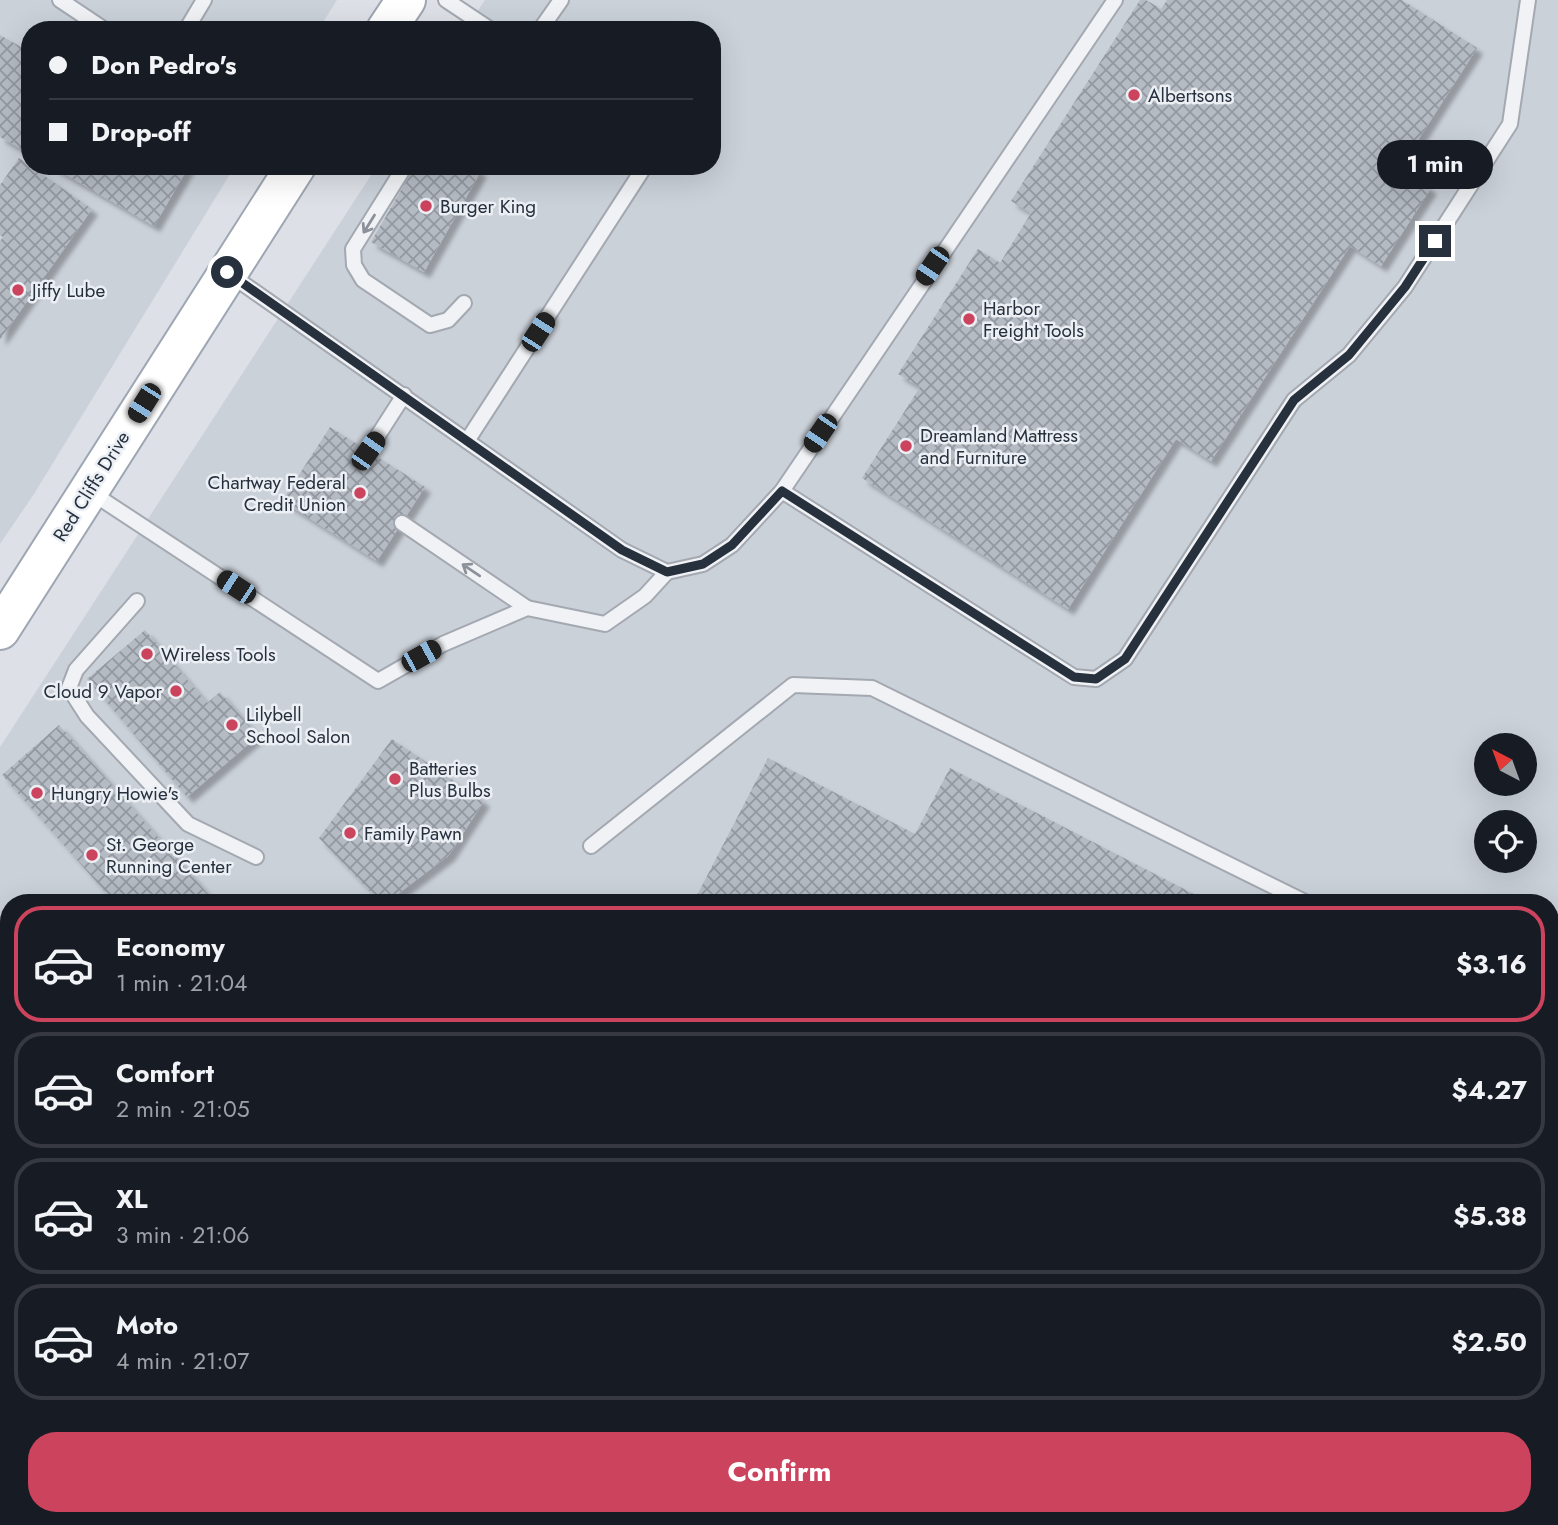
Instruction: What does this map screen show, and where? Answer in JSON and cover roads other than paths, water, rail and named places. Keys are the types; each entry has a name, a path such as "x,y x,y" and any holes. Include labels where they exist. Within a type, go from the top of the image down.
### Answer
{"main road":[{"path":"392,21 406,0"},
{"name":"Red Cliffs Drive","path":"0,630 290,175"}],"lane":[{"path":"60,0 92,21"},
{"path":"191,21 204,0"},
{"path":"446,0 478,21"},
{"path":"546,21 561,0"},
{"path":"402,523 527,608 605,624 645,596 667,572 703,564 732,545 782,491 1115,0"},
{"path":"782,491 1074,677 1096,679 1125,659 1294,400 1349,355 1405,287 1495,148 1510,124 1528,0"},
{"path":"399,175 353,249 354,265 363,279 430,325 448,320 464,303"},
{"path":"467,441 639,175"},
{"path":"227,272 622,550 667,572"},
{"path":"368,451 404,395"},
{"path":"88,490 378,681 443,644 527,608"},
{"path":"137,601 76,670 69,688 87,716 188,824 256,857"},
{"path":"591,846 793,685 872,688 1289,894"}],"place":[{"name":"Albertsons","path":"1134,95"},
{"name":"Burger King","path":"426,206"},
{"name":"Jiffy Lube","path":"18,290"},
{"name":"Harbor Freight Tools","path":"969,319"},
{"name":"Dreamland Mattress and Furniture","path":"906,446"},
{"name":"Chartway Federal Credit Union","path":"360,493"},
{"name":"Wireless Tools","path":"147,654"},
{"name":"Cloud 9 Vapor","path":"176,691"},
{"name":"Lilybell School Salon","path":"232,725"},
{"name":"Batteries Plus Bulbs","path":"395,779"},
{"name":"Hungry Howie's","path":"37,793"},
{"name":"Family Pawn","path":"350,833"},
{"name":"St. George Running Center","path":"92,855"}]}
